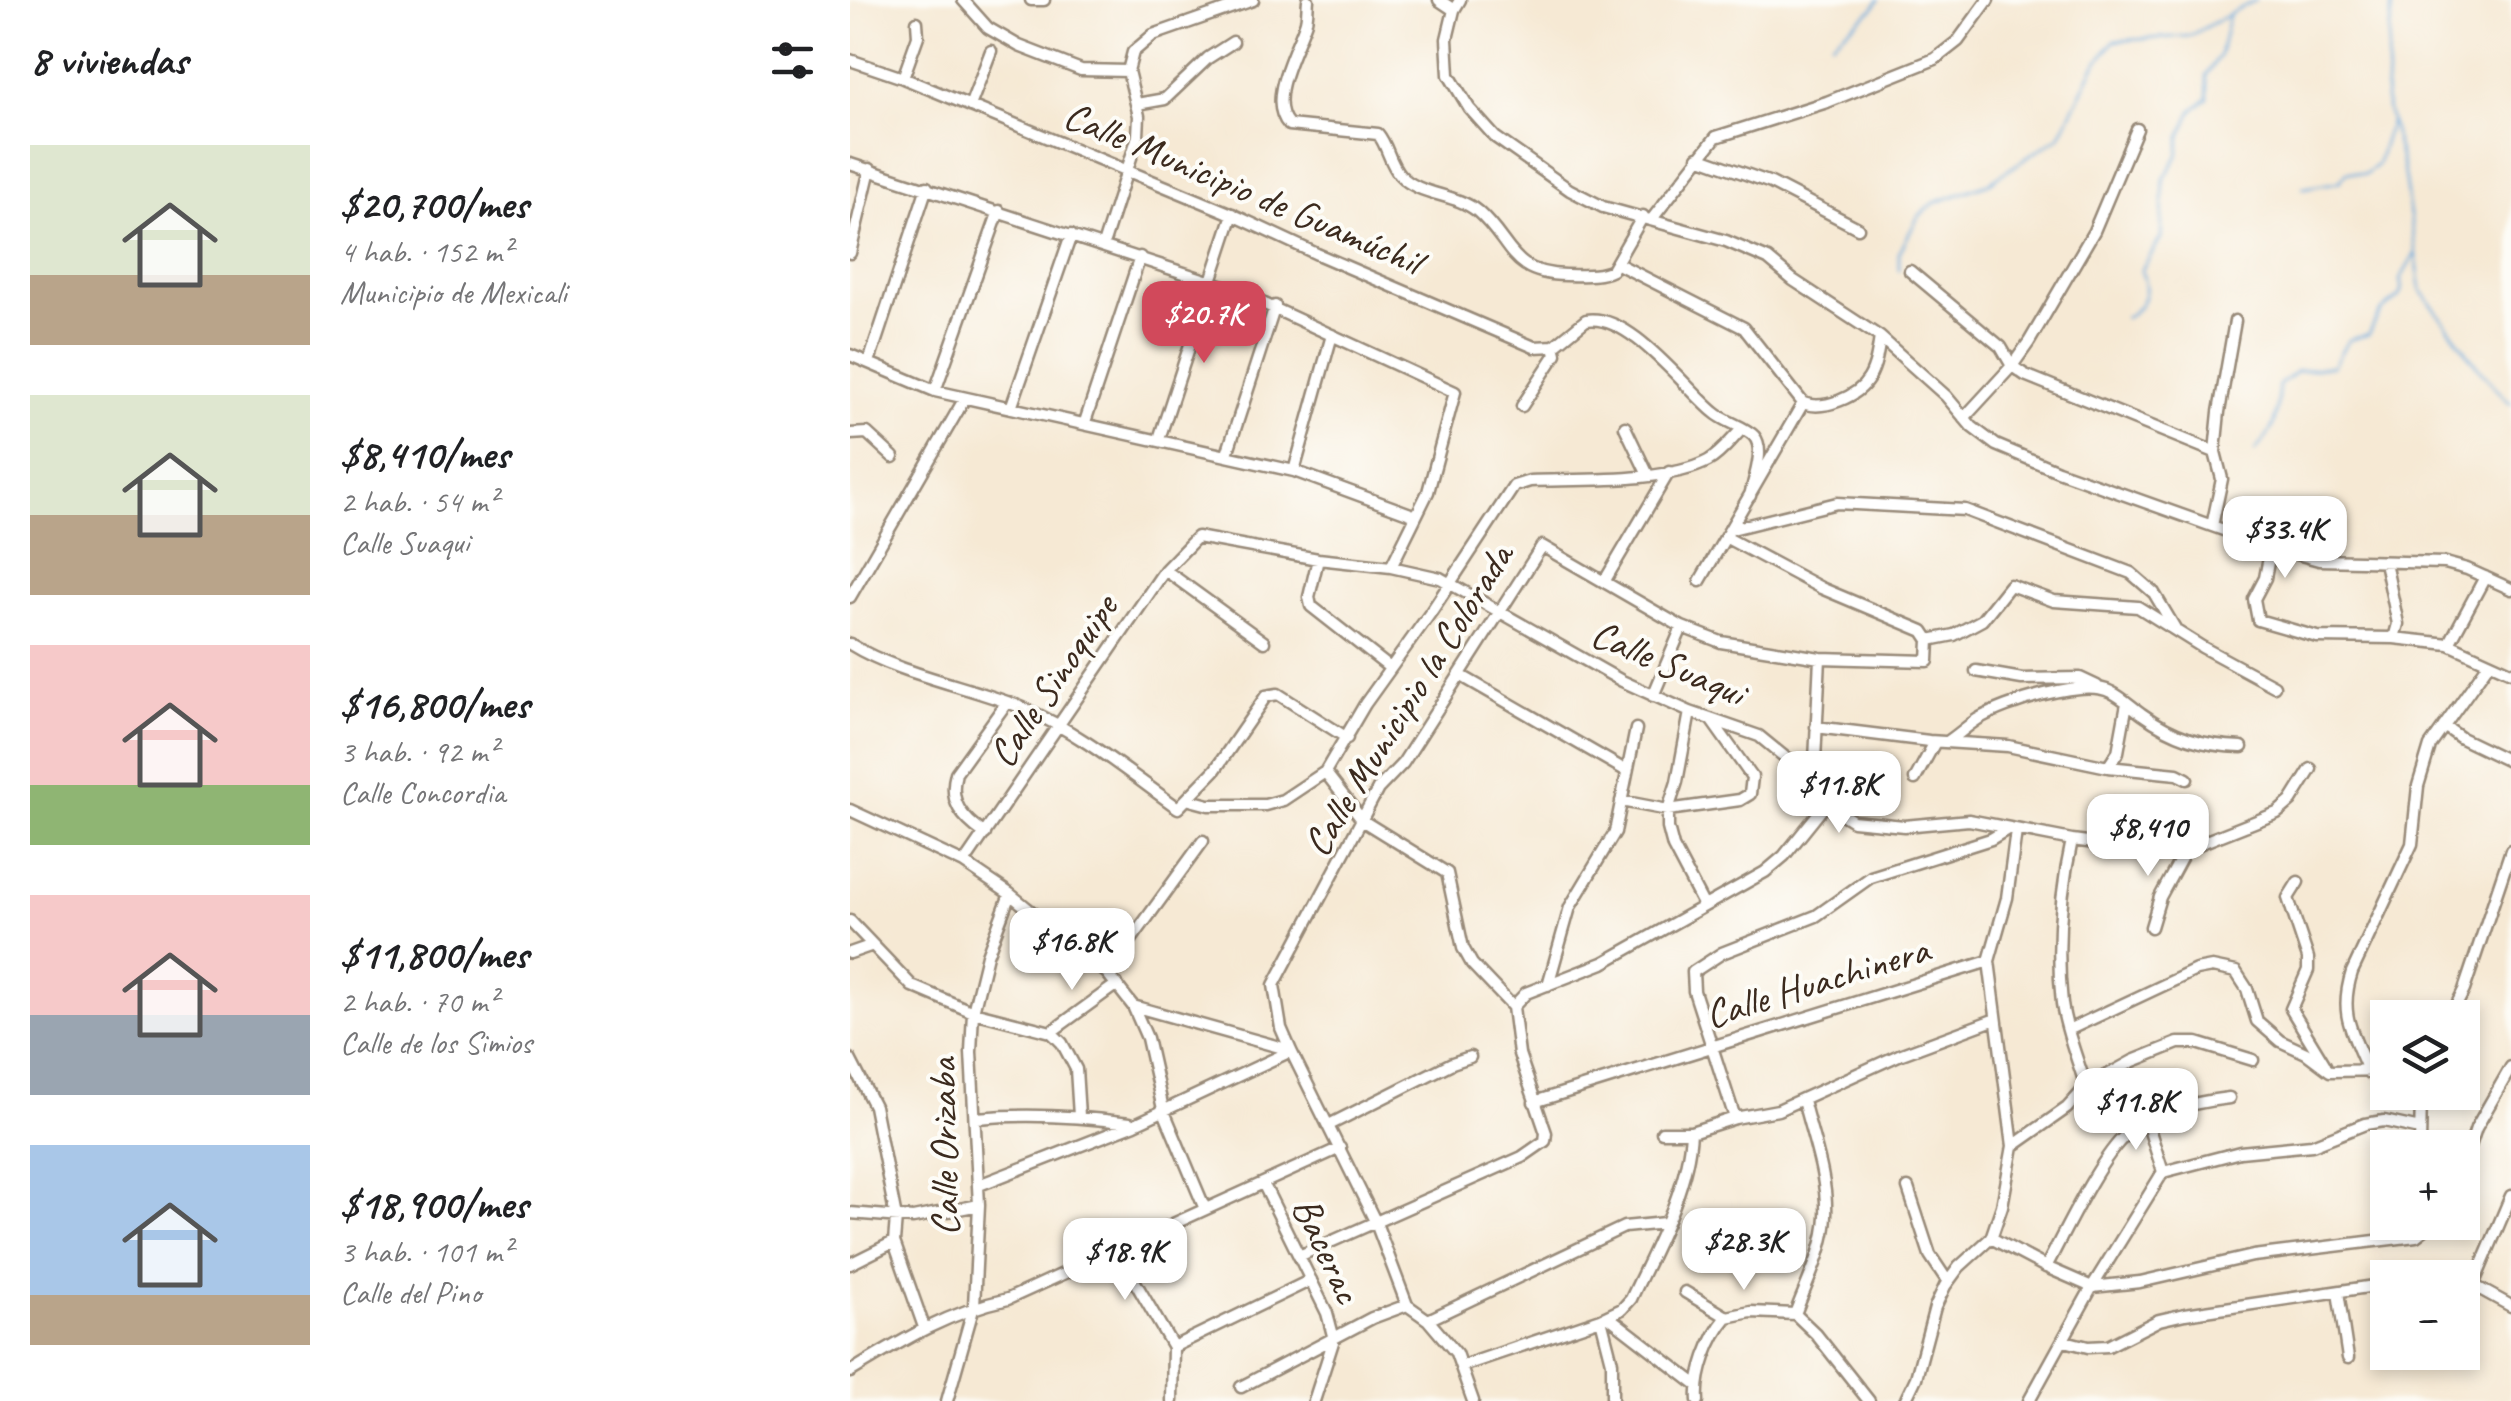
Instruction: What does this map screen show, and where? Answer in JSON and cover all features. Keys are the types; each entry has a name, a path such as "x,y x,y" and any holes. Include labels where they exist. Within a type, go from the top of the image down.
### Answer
{"street":[{"path":"963,0 988,28 1019,46 1081,70 1128,71"},
{"path":"1031,0 1044,0"},
{"path":"1103,245 1138,136 1137,104 1128,71 1133,52 1146,39 1253,0"},
{"path":"1439,0 1457,5 1447,40 1449,76 1480,123 1534,166 1587,200 1758,253 1880,337 1989,441 2271,547 2319,560 2444,563 2511,589"},
{"path":"1305,2 1306,22 1288,66 1280,102 1281,113 1289,125 1378,134 1400,175 1414,185 1460,201 1476,211 1514,258 1532,270 1558,275 1605,273 1618,264 1647,218 1722,134 1812,107 1935,59 1958,42 1988,0"},
{"path":"903,78 918,36 918,22"},
{"path":"1137,104 1164,100 1208,58 1233,42"},
{"path":"970,106 992,52"},
{"name":"Calle Municipio de Guamúchil","path":"850,60 903,78 1233,214 1534,347 1554,346"},
{"path":"1964,418 2012,366 2094,231 2138,128"},
{"path":"1698,157 1771,183 1858,228"},
{"path":"850,164 1211,281 1275,306 1455,392 1432,477 1391,567"},
{"path":"851,246 870,169"},
{"path":"870,362 926,187"},
{"path":"936,391 999,211"},
{"path":"1159,439 1233,214"},
{"path":"1012,408 1070,234"},
{"path":"1085,422 1140,257"},
{"path":"1618,264 1744,328 1801,399 1820,406 1856,392 1868,380 1880,337"},
{"path":"1910,271 2000,347 2012,366 2064,393 2215,452"},
{"path":"1227,454 1275,306"},
{"path":"1522,406 1556,354 1554,346 1582,322 1606,320 1633,335 1714,413 1752,434 1758,448 1750,496"},
{"path":"2212,526 2222,478 2215,452 2235,321"},
{"path":"1294,472 1332,335"},
{"path":"850,355 936,391 1227,454 1294,472 1416,516"},
{"path":"850,597 964,398"},
{"path":"1700,581 1801,399"},
{"path":"1625,428 1648,475"},
{"path":"1190,800 1209,805 1264,804 1283,800 1325,772 1390,668 1514,486 1530,481 1669,472 1714,458 1742,430"},
{"path":"850,434 868,434 893,457"},
{"path":"1669,472 1604,582 1682,627 1736,646 1820,658 1928,662 1929,640 1923,631 1821,588 1729,534"},
{"path":"1729,534 1837,503 1966,510 2132,573 2154,592 2176,630"},
{"name":"Calle Suaqui","path":"1196,537 1318,559 1391,567 1450,582 1584,662 1652,696 1759,736 1814,781 1826,804"},
{"name":"Calle Sinoquipe","path":"964,863 1165,570 1196,537"},
{"name":"Calle Municipio la Colorada","path":"1407,1305 1376,1223 1290,1051 1281,1028 1274,985 1378,789 1403,763 1542,546 1604,582"},
{"path":"2271,547 2265,578 2254,599 2258,620 2317,637 2394,638 2449,644 2511,672"},
{"path":"1318,559 1309,597 1311,606 1390,668"},
{"path":"2385,562 2398,624 2394,638"},
{"path":"1165,570 1264,642"},
{"path":"2449,644 2485,577"},
{"path":"1929,640 1954,636 1982,620 2010,584 2054,602 2133,605 2274,686"},
{"path":"1652,696 1682,627"},
{"path":"850,644 868,655 1007,702 1060,726 1178,808 1190,800 1215,770 1266,696 1278,694 1346,738"},
{"path":"1814,781 1820,658"},
{"path":"2298,882 2288,898 2306,947 2308,970 2292,1009 2330,1071 2370,1073 2344,1010 2346,992 2412,844 2418,786 2430,746 2489,663"},
{"path":"1976,671 2037,680 2080,678 2127,703 2169,732 2198,744 2242,746"},
{"path":"1460,675 1625,770"},
{"path":"1915,779 1941,742 1978,719 2066,690 2098,687"},
{"path":"984,834 958,810 953,785 956,773 1007,702"},
{"path":"2108,766 2118,752 2127,703"},
{"path":"1690,712 1668,810 1668,828 1673,848 1704,906"},
{"path":"1620,802 1668,810 1740,800 1750,794 1752,777 1712,720"},
{"path":"2444,726 2511,762"},
{"path":"1816,727 2008,746 2108,766 2177,774 2187,779"},
{"path":"1548,985 1570,907 1606,852 1614,832 1636,729"},
{"path":"1513,1007 1526,993 1603,963 1765,872 1784,856 1826,804 1854,821 1904,826 1969,820 2148,851 2186,849 2277,813 2290,802 2311,769"},
{"path":"1299,1256 1522,1157 1545,1142 1546,1132 1519,1054 1513,1007 1472,964 1463,948 1446,873 1363,821 1325,772"},
{"path":"850,810 964,863 1010,894 1117,984 1132,1006 1156,1065 1164,1109 1205,1209"},
{"path":"1735,1118 1694,991 1693,972 1702,963 1737,946 1816,916 1871,877 2012,830"},
{"name":"Calle Huachinera","path":"1534,1102 1989,962 2006,898 2012,830"},
{"path":"2072,840 2060,915 2062,1004 2086,1087"},
{"path":"1107,973 1203,841"},
{"path":"2151,927 2160,897 2186,849"},
{"path":"2459,1000 2507,876 2511,850"},
{"name":"Calle Orizaba","path":"947,1401 974,1306 979,1185 972,1012 986,955 1010,894"},
{"path":"850,922 912,986 972,1012 1051,1032 1062,1042 1076,1069 1079,1116"},
{"path":"850,953 873,944"},
{"path":"1905,1401 1916,1378 1935,1307 1948,1282 1991,1238 2002,1206 2013,1146 1989,962"},
{"path":"2068,1030 2196,970 2226,968 2242,980 2252,1012 2268,1033 2326,1066"},
{"path":"1051,1032 1117,984"},
{"path":"1132,1006 1290,1051"},
{"path":"1662,1132 1692,1132 1778,1110 1899,1055 1996,1019"},
{"path":"2013,1146 2067,1108 2086,1087 2133,1061 2178,1043 2197,1043 2253,1060"},
{"path":"979,1185 1134,1124 1290,1051"},
{"path":"850,1058 874,1106 896,1218 894,1242 924,1327"},
{"path":"1328,1124 1452,1063 1470,1058"},
{"path":"2475,1130 2511,1067"},
{"path":"2046,1267 2111,1153 2126,1134 2201,1102 2229,1098"},
{"path":"1795,1314 1824,1236 1827,1214 1803,1100"},
{"path":"2029,1401 2092,1287 2163,1172 2240,1152 2312,1145 2364,1124 2384,1121 2420,1129 2421,1110"},
{"path":"976,1118 1017,1114 1079,1116 1134,1124"},
{"path":"2148,1122 2163,1172"},
{"path":"1462,1366 1605,1318 1630,1300 1682,1184 1692,1132"},
{"path":"850,1372 924,1327 974,1306 1008,1298 1340,1148"},
{"name":"Bacerac","path":"1262,1183 1312,1280 1334,1338 1314,1401"},
{"path":"1908,1188 1930,1254 1948,1282"},
{"path":"2476,1260 2511,1196"},
{"path":"850,1213 913,1218 979,1205"},
{"path":"1428,1320 1624,1226 1665,1223"},
{"path":"1991,1238 2092,1287 2140,1282 2252,1256 2383,1240"},
{"path":"850,1264 894,1242"},
{"path":"1117,1251 1173,1347 1172,1401"},
{"path":"1173,1347 1312,1280"},
{"path":"2065,1341 2098,1348 2159,1320 2185,1314 2370,1287"},
{"path":"2480,1288 2511,1306"},
{"path":"1684,1292 1727,1317 1751,1312 1795,1314 1816,1334 1869,1401"},
{"path":"2338,1292 2348,1358"},
{"path":"1242,1388 1372,1318 1407,1305 1428,1320 1456,1353 1473,1401"},
{"path":"1698,1401 1697,1385 1707,1355 1727,1317"},
{"path":"1605,1318 1697,1385"},
{"path":"1605,1318 1612,1362 1612,1401"}],"waterway":[{"path":"1832,42 1879,0"},
{"path":"1899,270 1899,253 1918,217 1934,203 1987,184 2060,136 2094,67 2114,41 2189,36 2256,0"},
{"path":"2392,0 2385,100 2403,168 2421,290 2480,370 2511,404"},
{"path":"2125,318 2144,298 2141,271 2161,238 2164,179 2178,156 2181,136 2192,111 2208,98 2206,75 2220,55 2229,15"},
{"path":"2303,188 2339,182 2347,172 2365,174 2377,165 2390,122"},
{"path":"2255,451 2272,427 2279,385 2297,371 2333,366 2348,340 2369,334 2379,314 2400,295 2400,280 2415,254"}]}
